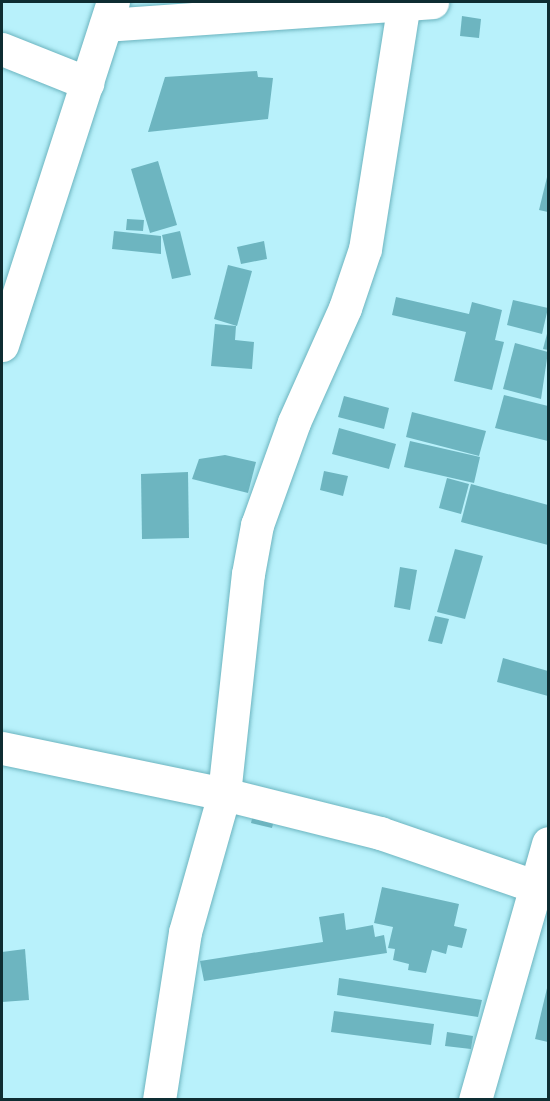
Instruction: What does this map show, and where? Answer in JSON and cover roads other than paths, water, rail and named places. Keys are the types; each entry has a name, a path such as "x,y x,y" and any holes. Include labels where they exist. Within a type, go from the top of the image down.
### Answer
{"street":[{"path":"2,345 110,14 418,3 365,249 345,308 294,422 257,525 248,574 224,794 185,932 159,1100"},
{"path":"2,49 87,83"},
{"path":"2,748 224,794 417,844 541,889"},
{"path":"475,1100 541,889 549,843"}]}
